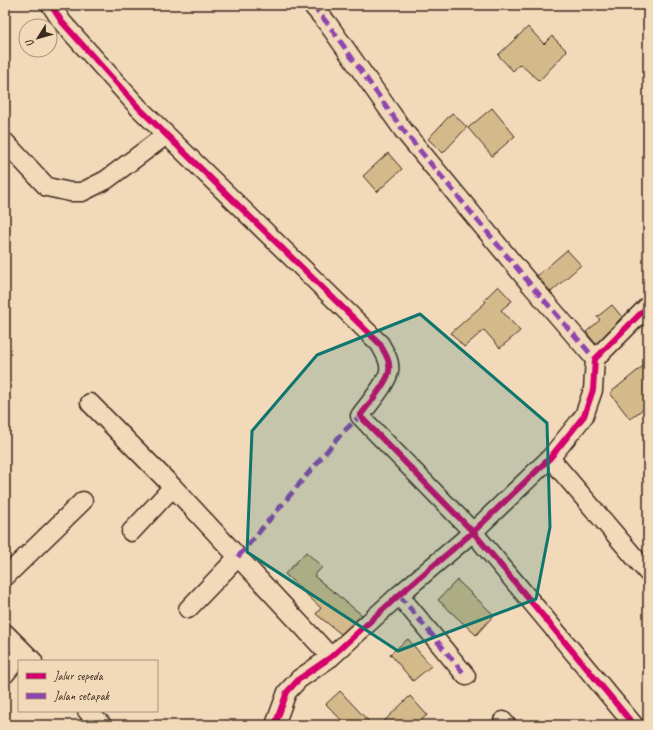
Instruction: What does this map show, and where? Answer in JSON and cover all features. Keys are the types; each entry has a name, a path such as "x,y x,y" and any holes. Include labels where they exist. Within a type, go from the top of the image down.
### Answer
{"street":[{"path":"51,5 62,22 139,108 380,344 387,356 390,370 379,390 360,416 472,532 634,725"},
{"path":"312,5 328,24 403,130 531,285 596,359"},
{"path":"5,142 47,187 70,192 82,192 106,180 166,135"},
{"path":"275,725 288,692 298,679 331,657 399,595 472,532 550,458 584,416 593,390 596,359 648,306"},
{"path":"90,403 173,487 331,657"},
{"path":"550,458 648,573"},
{"path":"131,532 173,487"},
{"path":"5,577 83,501"},
{"path":"188,609 238,557"},
{"path":"399,595 466,676"},
{"path":"5,633 28,656"},
{"path":"5,674 18,664"},
{"path":"88,712 102,725"}],"highlighted area":[{"path":"420,314 547,423 550,527 536,599 398,651 247,552 252,431 317,355"}],"building":[{"path":"528,27 544,44 552,36 567,51 539,81 520,64 513,71 498,55"},
{"path":"492,108 515,136 492,156 468,128"},
{"path":"452,113 467,127 443,153 428,139"},
{"path":"388,153 402,169 377,192 363,176"},
{"path":"567,250 581,265 551,292 537,276"},
{"path":"498,286 512,301 501,310 520,331 500,348 484,330 464,347 451,333 486,302 484,300"},
{"path":"612,305 622,317 596,344 586,332 600,320 597,317"},
{"path":"648,362 648,405 630,419 610,393"},
{"path":"306,552 322,567 314,576 362,615 341,634 316,614 321,608 285,574"},
{"path":"457,580 494,615 476,635 438,600"},
{"path":"408,639 431,666 413,681 390,654"},
{"path":"340,691 372,725 346,725 326,704"},
{"path":"410,696 427,715 416,725 380,725"}],"marked path":[{"path":"312,5 328,24 403,130 531,285 595,359"},
{"path":"238,557 343,432 360,416"},
{"path":"399,595 466,676"},
{"path":"503,721 506,725"}],"cycle path":[{"path":"51,5 62,22 139,108 380,344 389,364 388,376 360,416 473,532 634,725"},
{"path":"275,725 287,692 299,679 331,657 399,595 473,532 550,458 584,416 593,390 595,359 648,306"}]}
